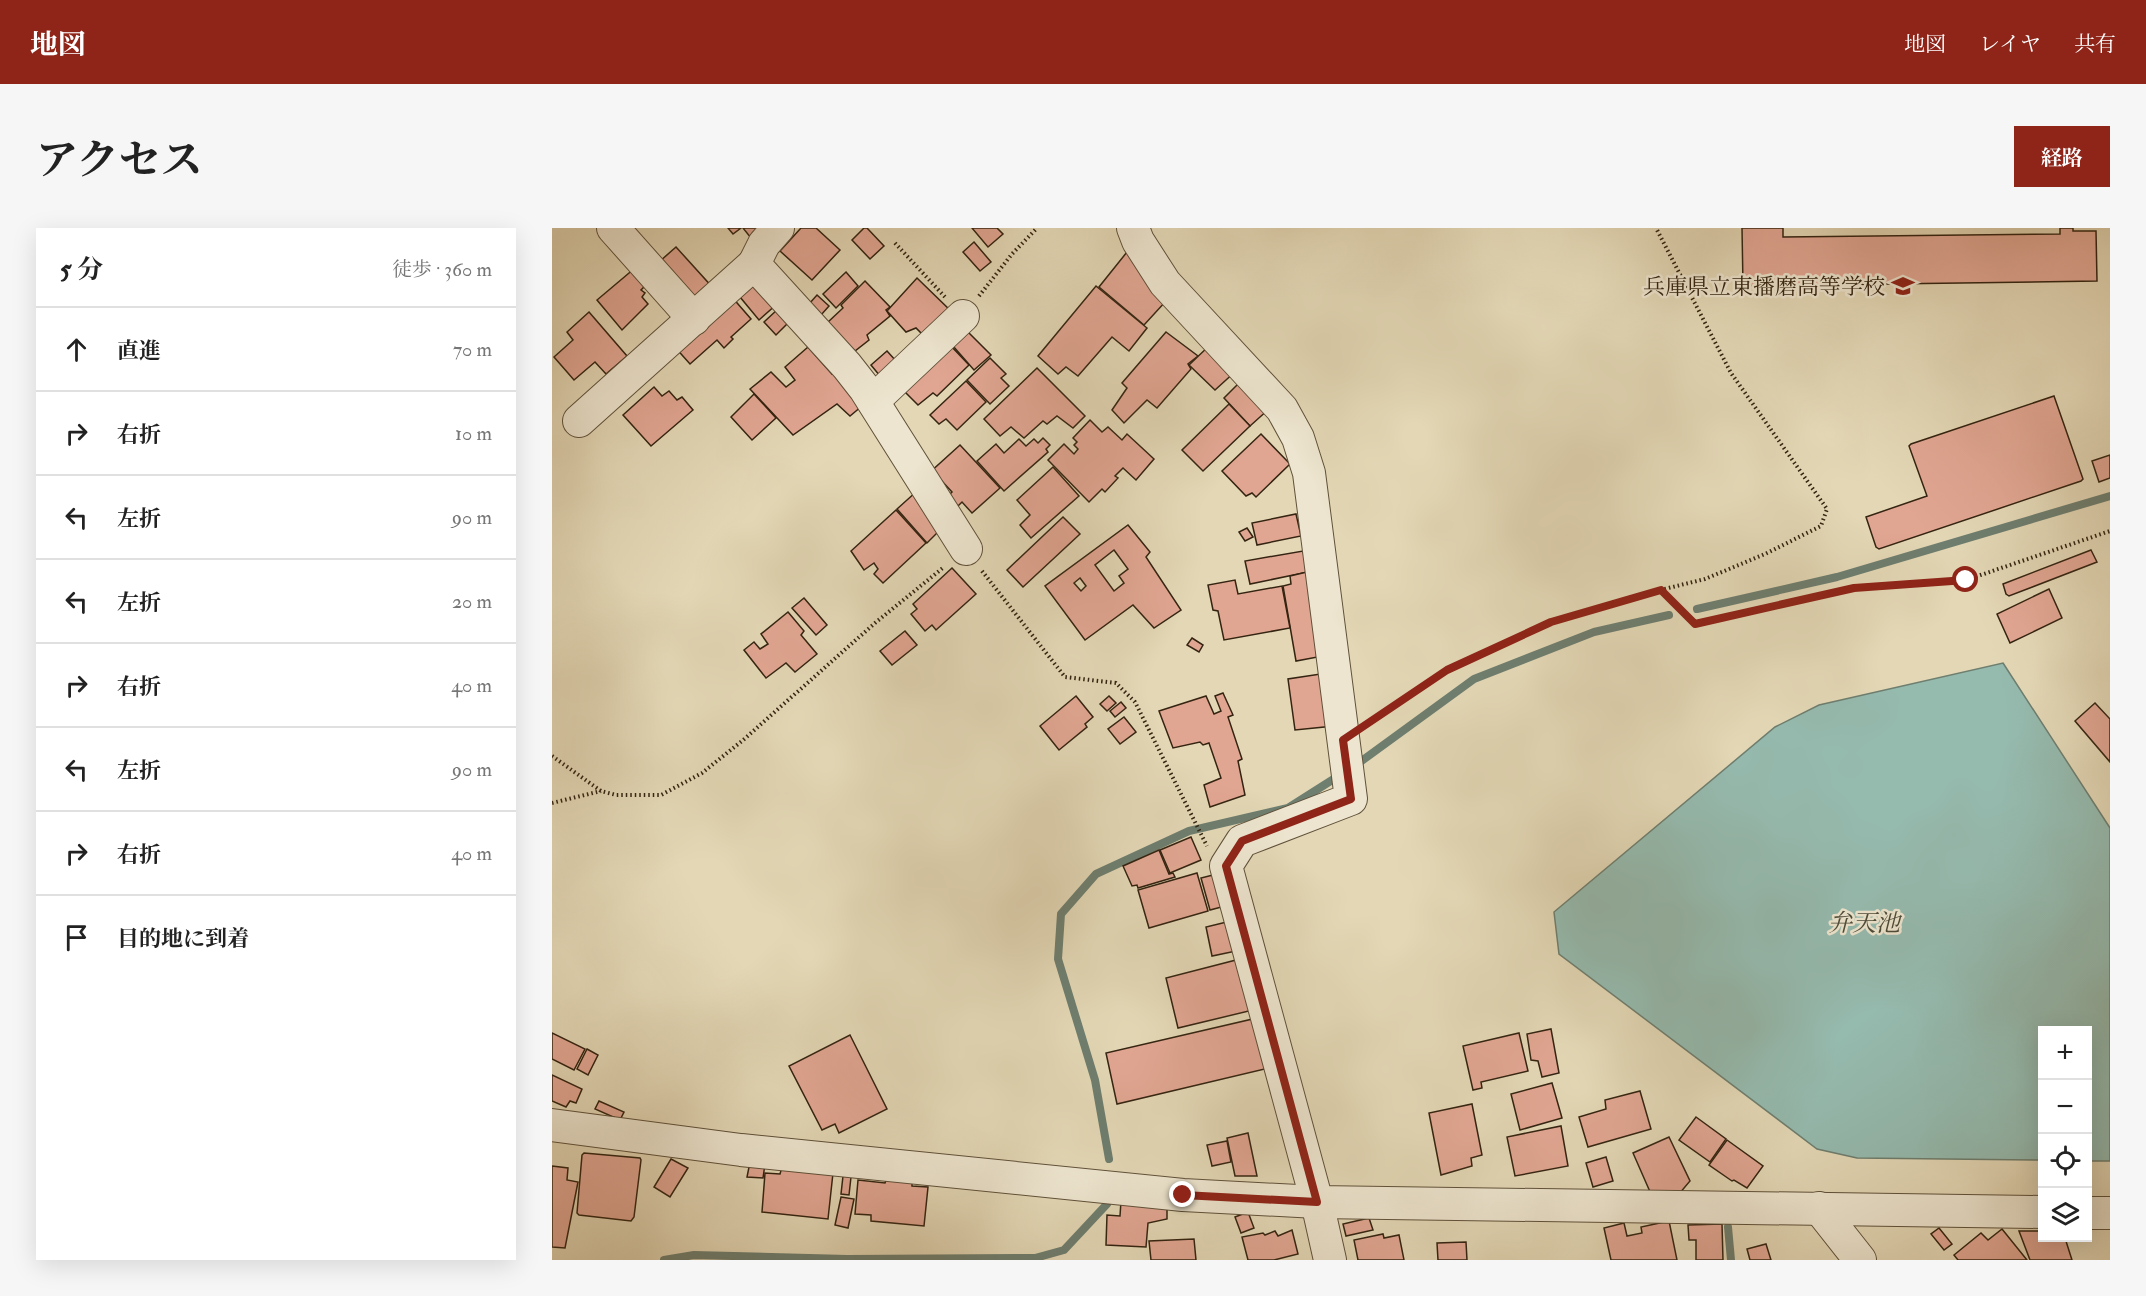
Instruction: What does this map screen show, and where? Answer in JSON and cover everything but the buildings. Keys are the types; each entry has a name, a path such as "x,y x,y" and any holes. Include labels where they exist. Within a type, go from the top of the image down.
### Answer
{"street":[{"path":"614,228 694,319"},
{"path":"579,421 754,264 764,243 778,228"},
{"path":"1133,228 1138,241 1165,283 1282,408 1298,438 1309,473 1351,799 1242,841 1226,866 1317,1202 1330,1260"},
{"path":"754,264 847,366 873,401 966,549"},
{"path":"873,401 963,316"},
{"path":"552,1125 741,1150 1147,1191 1317,1202 2038,1212"},
{"path":"1819,1208 1860,1260"},
{"path":"2092,1213 2110,1213"}],"path":[{"path":"895,243 963,316 1012,254 1037,228"},
{"path":"1343,740 1447,670 1551,622 1705,579 1765,555 1821,526 1827,509 1731,373 1656,228"},
{"path":"1661,590 1695,624 1854,588 1966,580 2110,531"},
{"path":"552,756 601,791 616,795 661,795 702,773 742,741 875,623 966,549 1065,677 1116,683 1135,702 1206,844"},
{"path":"552,803 601,791"}],"water":[{"name":"弁天池","path":"2003,663 2110,828 2110,1161 2092,1161 2092,1026 2038,1026 2038,1160 1857,1158 1817,1149 1559,954 1554,912 1775,727 1819,705"}],"waterway":[{"path":"1697,609 1837,577 2110,496"},
{"path":"1356,765 1474,679 1594,632 1669,615"},
{"path":"1109,1159 1095,1080 1058,959 1061,914 1096,874 1189,831 1288,808 1340,775"},
{"path":"664,1260 694,1255 847,1259 1035,1258 1064,1250 1107,1204"},
{"path":"1728,1227 1731,1260"}],"place":[{"name":"兵庫県立東播磨高等学校","path":"1903,286"}],"route":[{"path":"1183,1195 1317,1202 1226,866 1242,841 1351,799 1343,740 1447,670 1551,622 1632,597 1661,590 1695,624 1854,588 1966,580"}]}
